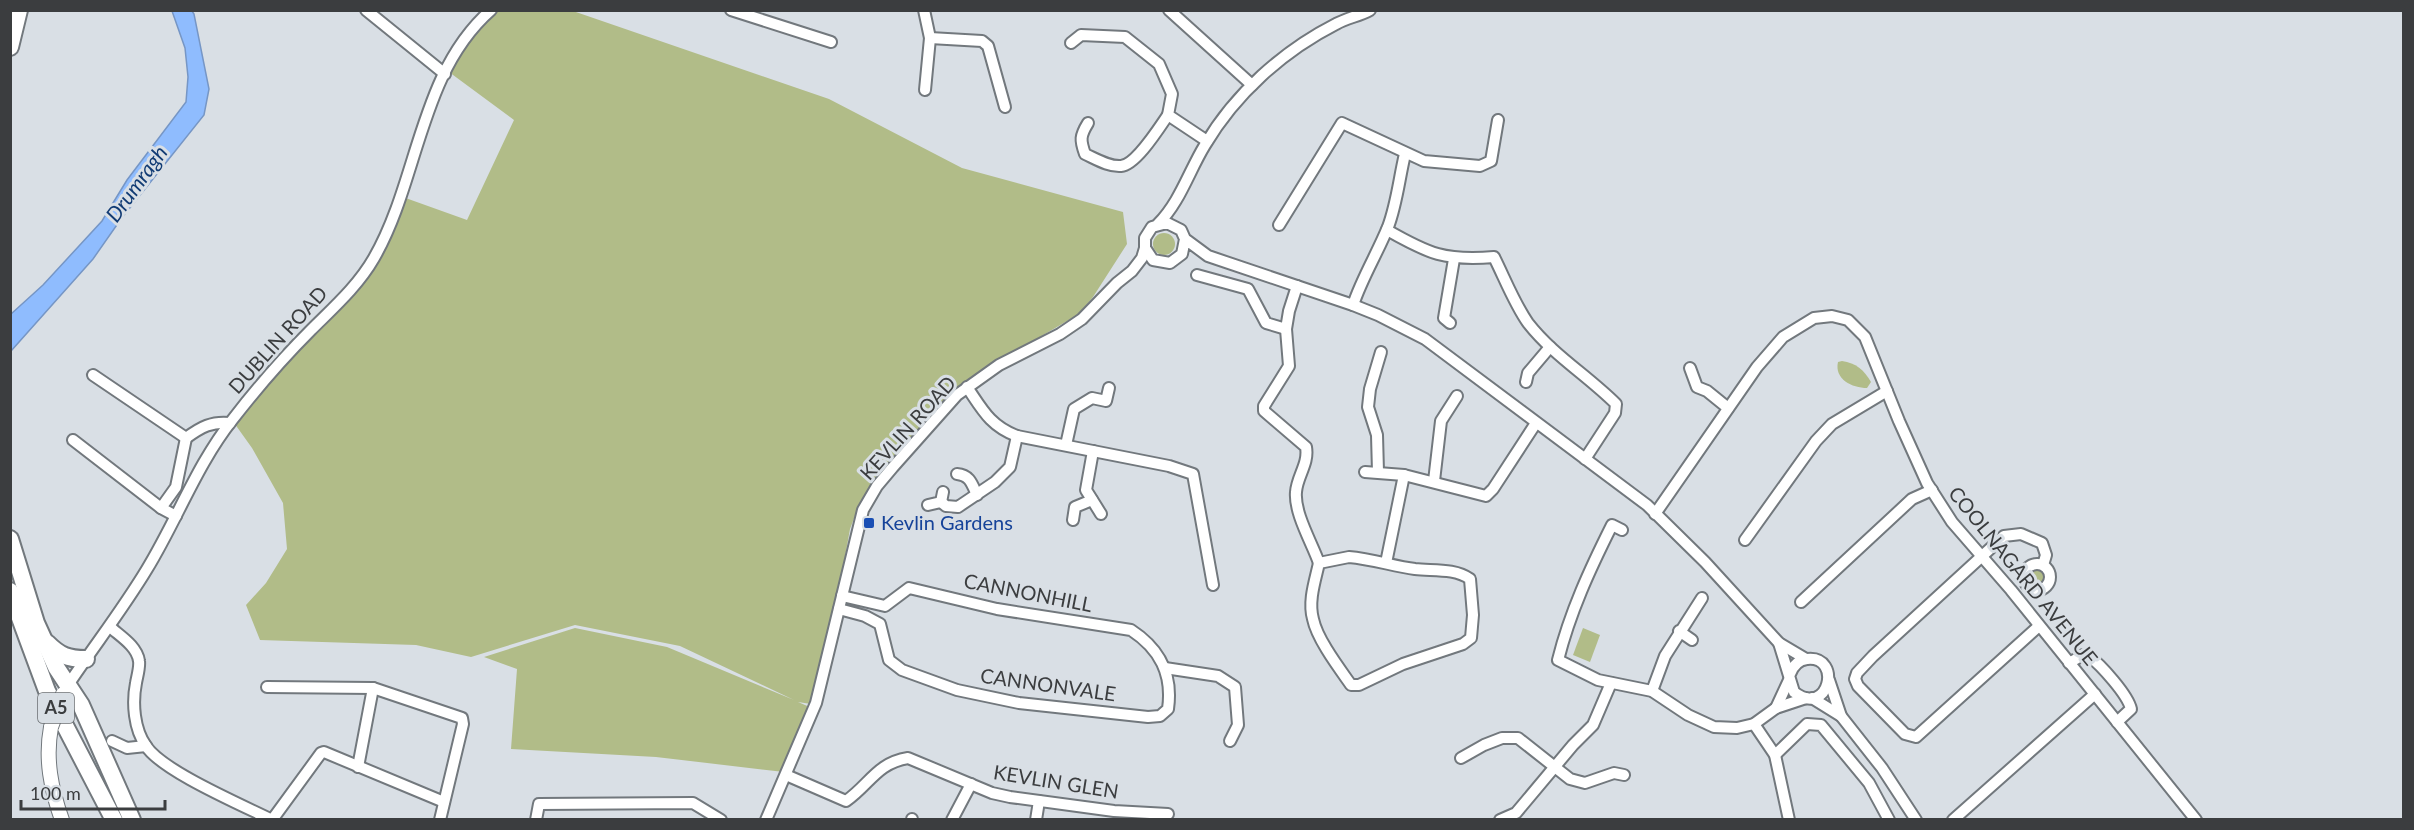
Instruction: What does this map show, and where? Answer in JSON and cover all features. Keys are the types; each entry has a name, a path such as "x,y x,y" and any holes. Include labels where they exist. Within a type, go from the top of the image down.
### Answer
{"highway":[{"path":"10,46 20,10"},
{"path":"10,539 42,638 65,690 81,705 132,819"},
{"name":"A5","path":"10,591 47,691 114,819"},
{"path":"42,638 58,654 68,658 86,659"}],"main road":[{"path":"62,819 51,784 48,755 51,727 65,690"}],"street":[{"path":"366,10 445,74"},
{"name":"DUBLIN ROAD","path":"65,690 147,570 190,489 230,423 281,362 355,284 373,260 394,214 429,111 455,52 467,33 491,10"},
{"path":"731,10 831,42"},
{"path":"924,10 930,38 925,90"},
{"path":"1169,10 1252,85"},
{"path":"1208,256 1179,258 1170,263 1159,262 1148,255 1145,248 1147,232 1158,224 1175,203 1207,141 1252,85 1274,65 1308,40 1337,23 1370,10"},
{"path":"1071,43 1081,35 1125,37 1159,64 1172,94 1168,115 1128,165 1119,166 1085,154 1080,141 1088,123"},
{"path":"930,38 982,41 988,46 1005,107"},
{"path":"1168,115 1207,141"},
{"path":"1279,225 1342,123 1424,161 1480,166 1491,161 1498,120"},
{"path":"1353,305 1360,283 1387,230 1397,201 1405,154"},
{"path":"1174,225 1175,203"},
{"path":"1158,224 1174,225 1185,239 1208,256 1353,305 1425,339 1585,459 1655,514 1705,562 1779,642 1806,659 1821,663 1826,668 1841,716 1882,768 1916,819"},
{"path":"1387,230 1418,248 1454,259 1494,258 1528,322 1551,347 1616,404 1615,413 1585,459"},
{"path":"1179,258 1184,251 1185,239"},
{"name":"KEVLIN ROAD","path":"765,819 816,703 863,510 877,486 941,411 967,387 999,365 1060,334 1082,319 1132,271 1142,258 1145,248"},
{"path":"1450,323 1444,318 1454,259"},
{"name":"KEVLIN ROAD","path":"1132,271 1159,262"},
{"path":"1197,275 1248,289 1266,323 1286,329"},
{"path":"1297,286 1286,329 1289,366 1264,406 1264,411 1306,447 1308,456 1296,491 1297,506 1319,563 1312,593 1312,620 1351,685 1359,686 1403,663 1463,644 1471,638 1473,615 1470,579 1462,573 1413,569 1386,562 1349,557 1319,563"},
{"name":"COOLNAGARD AVENUE","path":"1655,514 1757,367 1783,337 1814,318 1832,315 1848,320 1865,337 1932,490 1952,522 2196,819"},
{"path":"1526,382 1528,373 1551,347"},
{"path":"1378,472 1377,435 1368,406 1370,389 1381,352"},
{"path":"1690,368 1697,387 1707,391 1728,408"},
{"path":"93,375 186,438"},
{"path":"967,387 991,422 1004,431 1017,436 1169,466 1193,474 1213,585"},
{"path":"1066,445 1074,409 1092,398 1106,401 1109,388"},
{"path":"1745,540 1816,441 1832,424 1887,391"},
{"path":"1434,481 1442,421 1457,396"},
{"path":"161,508 176,487 186,438 208,424 230,423"},
{"path":"1365,472 1404,475 1486,496 1493,489 1536,423"},
{"path":"928,505 942,497 946,506 958,507 994,482 1010,467 1017,436"},
{"path":"73,440 161,508 176,516"},
{"path":"1093,451 1086,490 1101,514"},
{"path":"957,474 964,474 969,478 977,495"},
{"path":"1386,562 1404,475"},
{"path":"1801,602 1826,576 1912,499 1932,490"},
{"path":"1073,520 1076,507 1092,500"},
{"path":"1622,530 1612,525 1586,578 1567,627 1558,660 1598,680 1652,692 1688,715 1714,727 1737,728 1754,724 1776,708 1824,692 1829,680"},
{"path":"2039,626 1916,737 1905,734 1858,686 1855,679 1857,673 1873,656 2004,536 2021,534 2042,543 2046,555 2043,565"},
{"name":"CANNONHILL","path":"842,597 885,606 909,588 997,609 1131,630 1147,640 1165,668 1169,676 1170,699"},
{"path":"1652,692 1665,656 1702,598"},
{"name":"CANNONVALE","path":"839,609 865,616 880,624 889,660 902,670 957,690 1019,703 1148,717 1165,714 1170,699"},
{"path":"110,627 130,644 140,660 135,690 135,711 139,733 146,746 157,759 259,817 272,819 321,753 330,753 358,767 444,802"},
{"path":"1679,631 1692,640"},
{"path":"1779,642 1794,692 1841,716"},
{"path":"2069,663 2084,655 2089,656 2130,702 2131,708 2117,723"},
{"path":"1776,708 1796,663 1806,659"},
{"path":"1165,668 1218,676 1235,687 1238,725 1230,741"},
{"path":"1500,819 1516,813 1573,745 1593,725 1611,683"},
{"path":"267,687 373,688 462,718 463,724 440,819"},
{"path":"358,767 373,688"},
{"path":"1953,819 2095,694"},
{"path":"1754,724 1775,755 1789,819"},
{"path":"1775,755 1807,724 1821,725 1869,783 1889,819"},
{"path":"1461,758 1484,745 1503,738 1518,738 1570,779 1585,783 1614,773 1624,774"},
{"path":"112,741 127,748 146,746"},
{"name":"KEVLIN GLEN","path":"786,775 846,801 861,790 878,770 894,760 908,758 1010,797 1113,815 1168,814"},
{"path":"952,819 971,784"},
{"path":"1036,819 1039,801"},
{"path":"536,819 538,804 681,803 693,803 722,819"}],"green space":[{"path":"491,11 573,11 829,99 962,168 1123,212 1127,244 1093,297 1079,314 957,388 942,402 859,505 850,529 838,596 811,704 798,702 812,708 784,772 656,757 511,749 517,669 484,657 575,628 667,647 794,700 680,646 575,625 471,657 416,645 260,640 246,605 266,583 287,549 283,503 252,448 232,420 355,284 400,196 467,220 514,120 449,72 455,52"},
{"path":"1164,233 1172,236 1175,244 1172,252 1164,255 1156,252 1153,244 1156,236"},
{"path":"1838,362 1855,365 1862,371 1871,382 1867,388 1850,384 1841,378 1837,368"},
{"path":"2037,568 2043,570 2045,576 2043,582 2037,584 2031,582 2029,576 2031,570"},
{"path":"1583,628 1600,635 1590,662 1573,655"}],"water":[{"name":"Drumragh","path":"172,11 192,11 194,14 209,89 204,115 121,219 93,259 11,351 11,314 43,285 102,221 127,180 186,102 188,77 185,48"}],"place":[{"name":"Kevlin Gardens","path":"869,523"}]}
